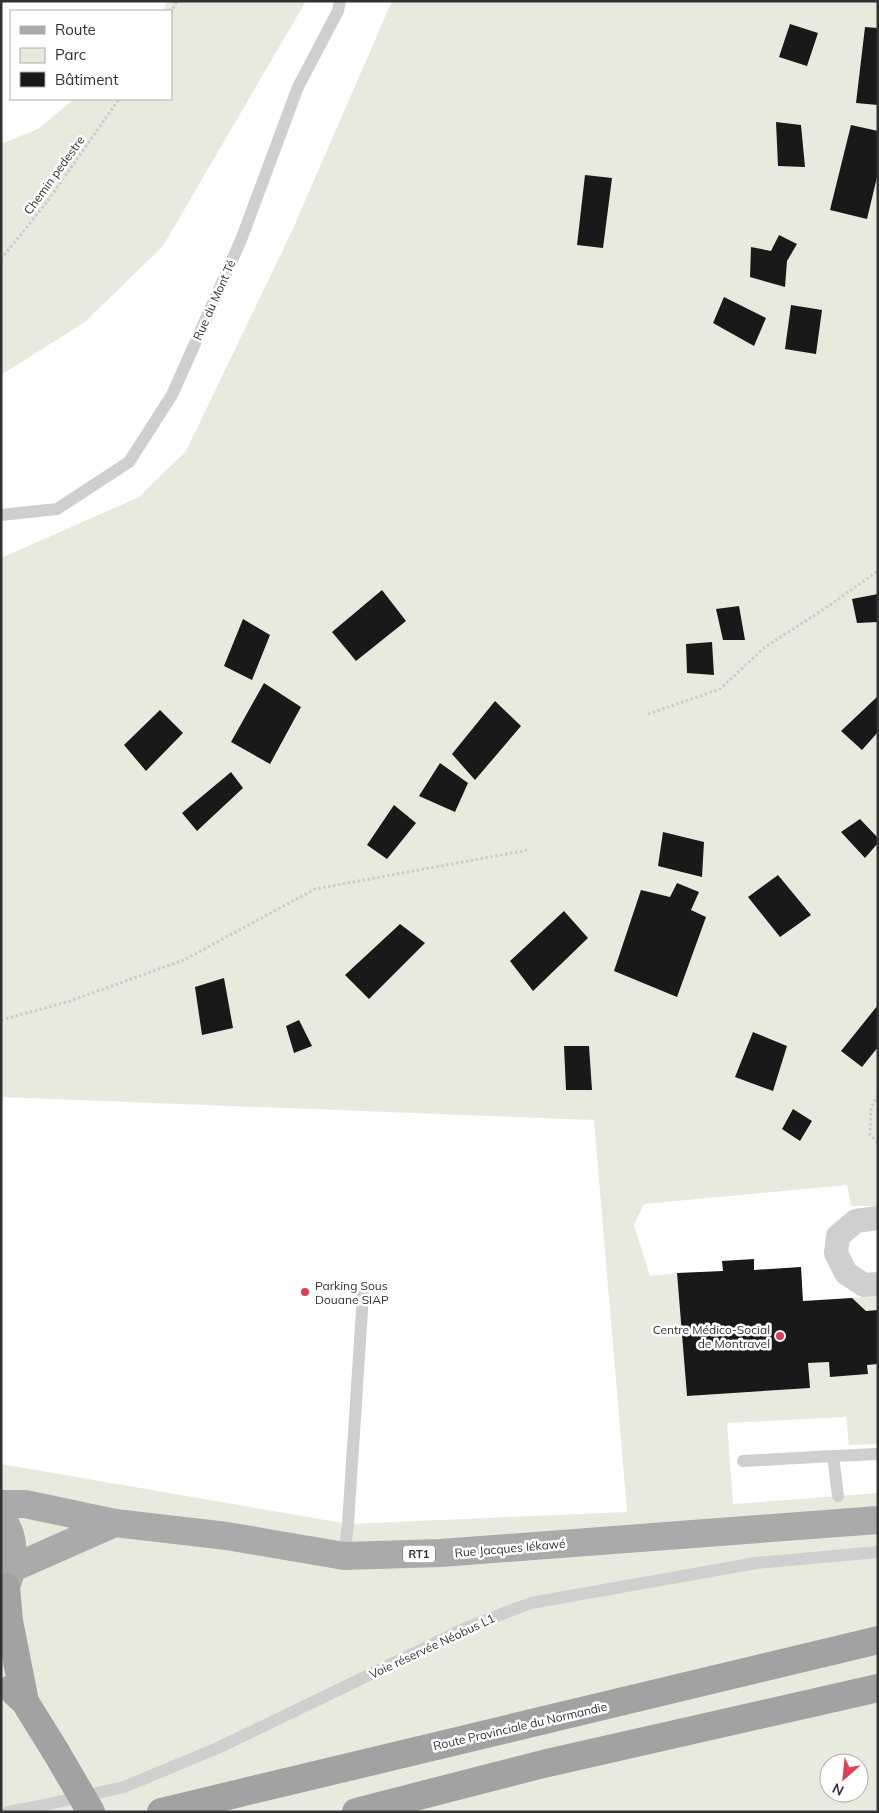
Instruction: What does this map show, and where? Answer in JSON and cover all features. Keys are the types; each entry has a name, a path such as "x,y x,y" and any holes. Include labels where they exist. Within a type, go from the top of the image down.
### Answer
{"highway":[{"path":"7,1583 9,1621 25,1702"},
{"name":"Route Provinciale du Normandie","path":"161,1812 878,1640"},
{"path":"1,1680 25,1702 91,1812"},
{"path":"356,1812 543,1764 878,1688"}],"main road":[{"name":"Rue Jacques Iékawé","path":"1,1504 25,1504 115,1523 227,1536 344,1556 441,1553 878,1520"},
{"path":"1,1517 13,1545 7,1583"},
{"path":"7,1583 115,1523"}],"street":[{"path":"878,1218 856,1221 838,1236 836,1253 846,1273 864,1285 878,1284"}],"lane":[{"name":"Rue du Mont Té","path":"1,515 57,509 128,462 172,395 241,240 298,87 338,11 340,1"},
{"path":"344,1556 348,1524 363,1295"},
{"path":"743,1461 878,1454"},
{"path":"833,1456 838,1496"},
{"name":"Voie réservée Néobus L1","path":"8,1812 124,1787 220,1747 468,1627 530,1603 756,1563 878,1552"}],"path":[{"name":"Chemin pedestre","path":"1,259 47,202 118,100"},
{"path":"648,714 720,689 765,647 878,571"},
{"path":"1,1020 70,1001 184,960 315,888 528,850"},
{"path":"878,1095 872,1106 870,1135 878,1144"}],"green space":[{"path":"167,1 306,1 163,246 85,322 1,375 1,144 38,129 73,100 172,100 172,10 164,10"},
{"path":"392,1 878,1 878,1206 851,1206 847,1185 644,1204 634,1225 650,1276 677,1273 687,1396 809,1388 808,1363 829,1362 830,1377 868,1374 867,1365 878,1364 878,1444 849,1445 846,1417 727,1423 733,1504 878,1493 878,1812 1,1812 1,1464 348,1524 627,1512 594,1120 1,1097 1,558 139,497 186,451 292,231"},
{"path":"878,1296 878,1310 866,1311 852,1298"}],"building":[{"path":"790,24 818,33 807,66 779,57"},
{"path":"865,27 878,28 878,105 856,103"},
{"path":"776,122 801,125 805,167 778,166"},
{"path":"851,125 878,131 878,173 867,219 830,210"},
{"path":"585,175 612,178 603,248 577,245"},
{"path":"779,235 797,244 787,261 785,287 750,277 751,247 771,251"},
{"path":"724,297 766,318 754,346 713,323"},
{"path":"791,305 822,310 816,354 785,349"},
{"path":"382,590 406,621 356,661 332,632"},
{"path":"878,594 878,622 857,623 852,599"},
{"path":"739,606 745,640 723,640 716,609"},
{"path":"243,619 270,635 252,680 224,666"},
{"path":"712,642 714,675 687,673 686,644"},
{"path":"264,683 301,707 270,764 231,742"},
{"path":"878,696 878,732 862,750 841,731"},
{"path":"495,701 521,726 475,780 452,754"},
{"path":"160,710 183,733 146,771 124,745"},
{"path":"440,763 468,783 455,812 419,796"},
{"path":"231,772 243,788 197,831 182,813"},
{"path":"394,805 416,823 387,859 367,845"},
{"path":"860,819 878,838 878,843 865,858 841,832"},
{"path":"663,832 704,842 702,877 658,866"},
{"path":"778,875 811,915 780,937 748,897"},
{"path":"677,883 699,892 691,910 706,917 677,997 614,971 641,890 670,897"},
{"path":"564,911 588,938 533,991 510,961"},
{"path":"400,924 425,943 369,999 345,975"},
{"path":"224,978 233,1028 202,1035 195,987"},
{"path":"878,1005 878,1047 862,1067 841,1051"},
{"path":"299,1020 312,1046 294,1053 286,1026"},
{"path":"753,1032 787,1046 773,1091 735,1077"},
{"path":"564,1046 589,1046 592,1090 566,1090"},
{"path":"793,1109 812,1121 800,1141 782,1129"},
{"name":"Centre Médico-Social de Montravel","path":"754,1259 754,1270 801,1267 803,1301 852,1298 866,1311 878,1310 878,1364 867,1365 868,1374 830,1377 829,1362 808,1363 810,1388 687,1396 677,1273 723,1271 722,1261"}],"place":[{"name":"Parking Sous Douane SIAP","path":"305,1292"},
{"name":"Centre Médico-Social de Montravel","path":"780,1336"}]}
